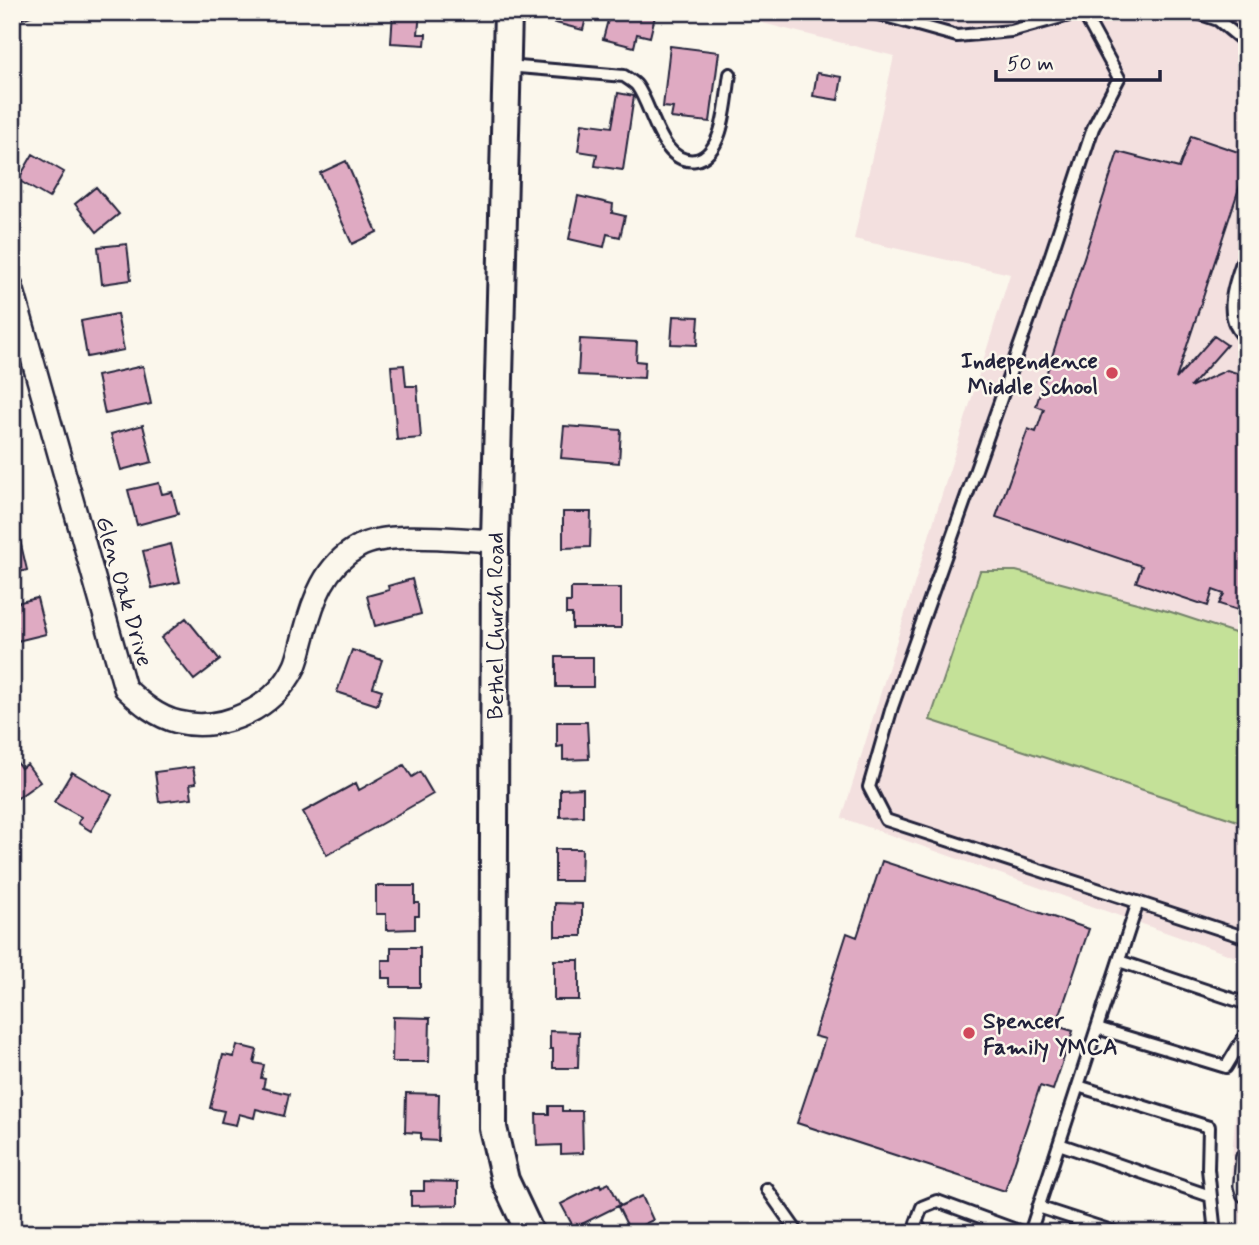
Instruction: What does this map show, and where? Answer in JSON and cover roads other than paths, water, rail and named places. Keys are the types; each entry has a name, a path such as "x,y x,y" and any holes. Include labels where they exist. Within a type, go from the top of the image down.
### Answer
{"street":[{"name":"Bethel Church Road","path":"508,12 495,541 492,1128 505,1180 530,1233"},
{"name":"Glen Oak Drive","path":"12,287 125,688 149,710 179,722 218,724 248,713 275,694 295,666 309,614 321,585 337,561 359,545 383,537 495,541"},
{"path":"1247,1158 1247,1192"}],"lane":[{"path":"871,12 957,36 1011,31 1082,12 1119,78 1093,128 1038,294 892,707 869,787 886,820 1247,938"},
{"path":"1195,12 1218,20 1247,44"},
{"path":"507,66 624,76 636,84 670,152 683,160 702,158 711,151 720,136 730,74"},
{"path":"1247,249 1230,303 1237,332 1247,339"},
{"path":"1030,1233 1138,902"},
{"path":"1119,961 1247,1004"},
{"path":"1097,1028 1226,1067 1247,1032"},
{"path":"1078,1086 1209,1127 1207,1159 1216,1233"},
{"path":"1059,1144 1210,1196"},
{"path":"767,1189 798,1233"},
{"path":"923,1233 916,1223 922,1207 937,1201 1024,1233"},
{"path":"1038,1208 1118,1233"}],"place":[{"name":"Independence Middle School","path":"1112,373"},
{"name":"Spencer Family YMCA","path":"969,1033"}]}
